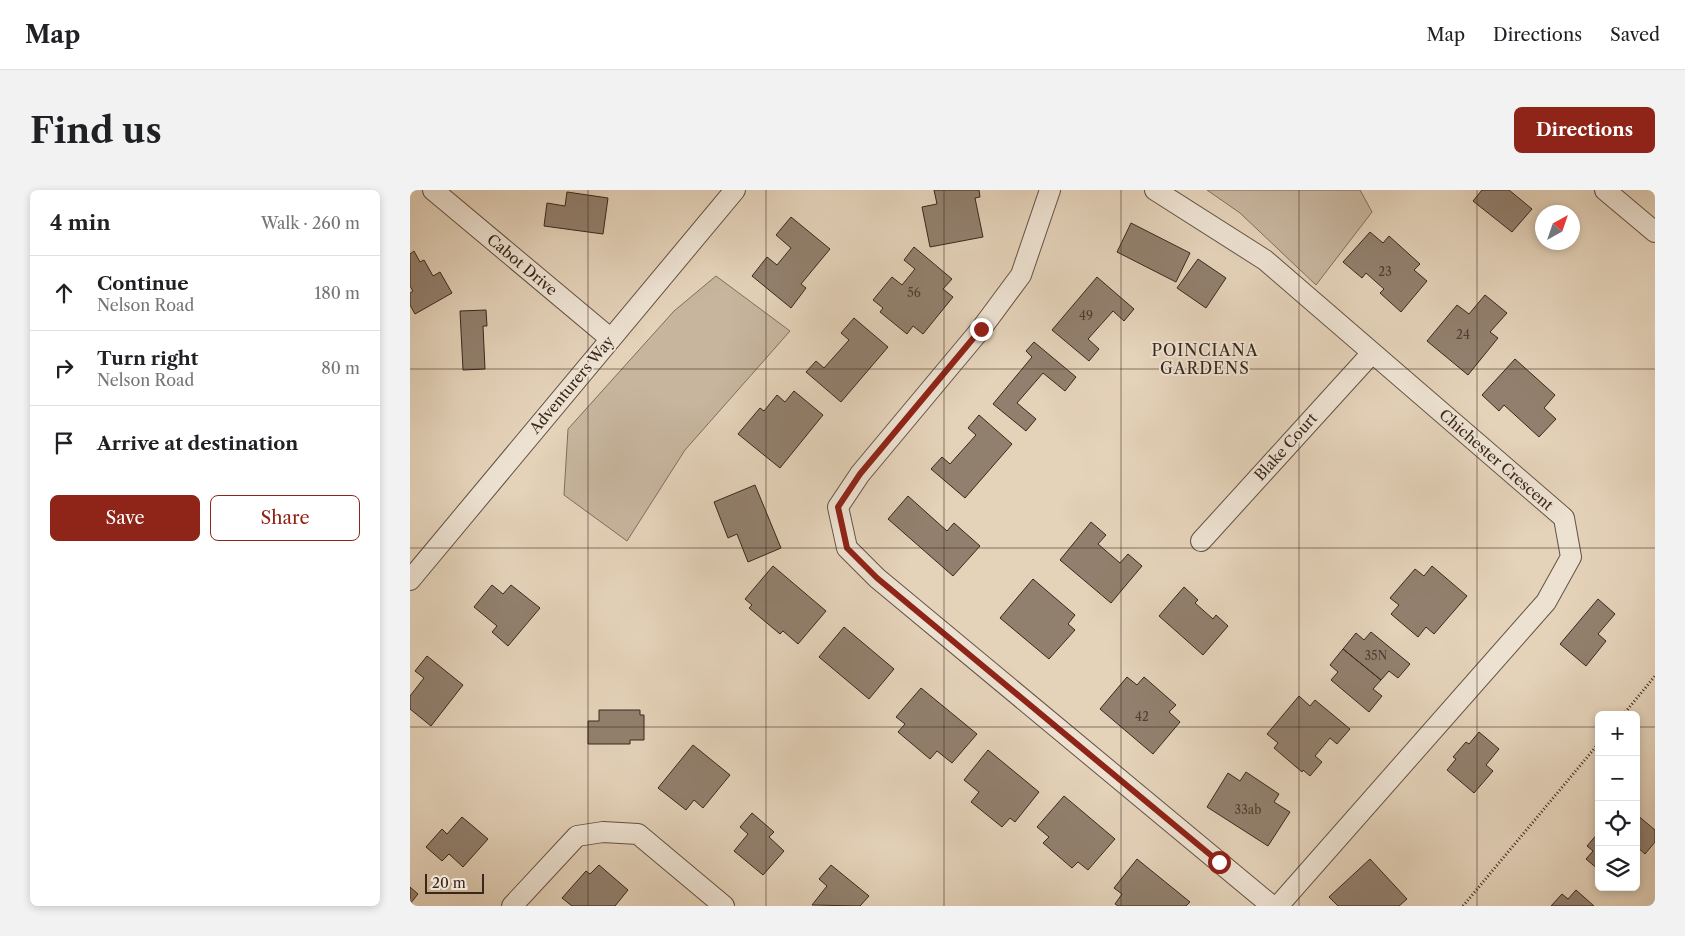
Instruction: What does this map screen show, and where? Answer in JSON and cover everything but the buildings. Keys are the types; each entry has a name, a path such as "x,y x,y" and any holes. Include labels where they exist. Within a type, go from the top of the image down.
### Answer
{"street":[{"name":"Cabot Drive","path":"433,190 611,339"},
{"name":"Adventurers Way","path":"410,580 735,190"},
{"path":"1050,190 1022,275 981,329 860,474 838,507 847,548 877,578 1272,906"},
{"name":"Chichester Crescent","path":"1155,190 1265,260 1564,518 1571,557 1546,602 1278,906"},
{"path":"1605,190 1655,232"},
{"name":"Blake Court","path":"1201,541 1372,353"},
{"path":"512,906 577,836 603,832 638,834 724,906"}],"path":[{"path":"1626,711 1655,676"},
{"path":"1463,906 1595,748"}],"shaded area":[{"path":"1207,190 1360,190 1372,212 1316,285 1240,213"},
{"path":"716,276 790,331 685,450 627,541 564,495 568,429 674,311"}],"district":[{"name":"POINCIANA GARDENS","path":"1205,359"}],"route":[{"path":"981,329 860,474 838,507 847,548 877,578 1219,862"}]}
